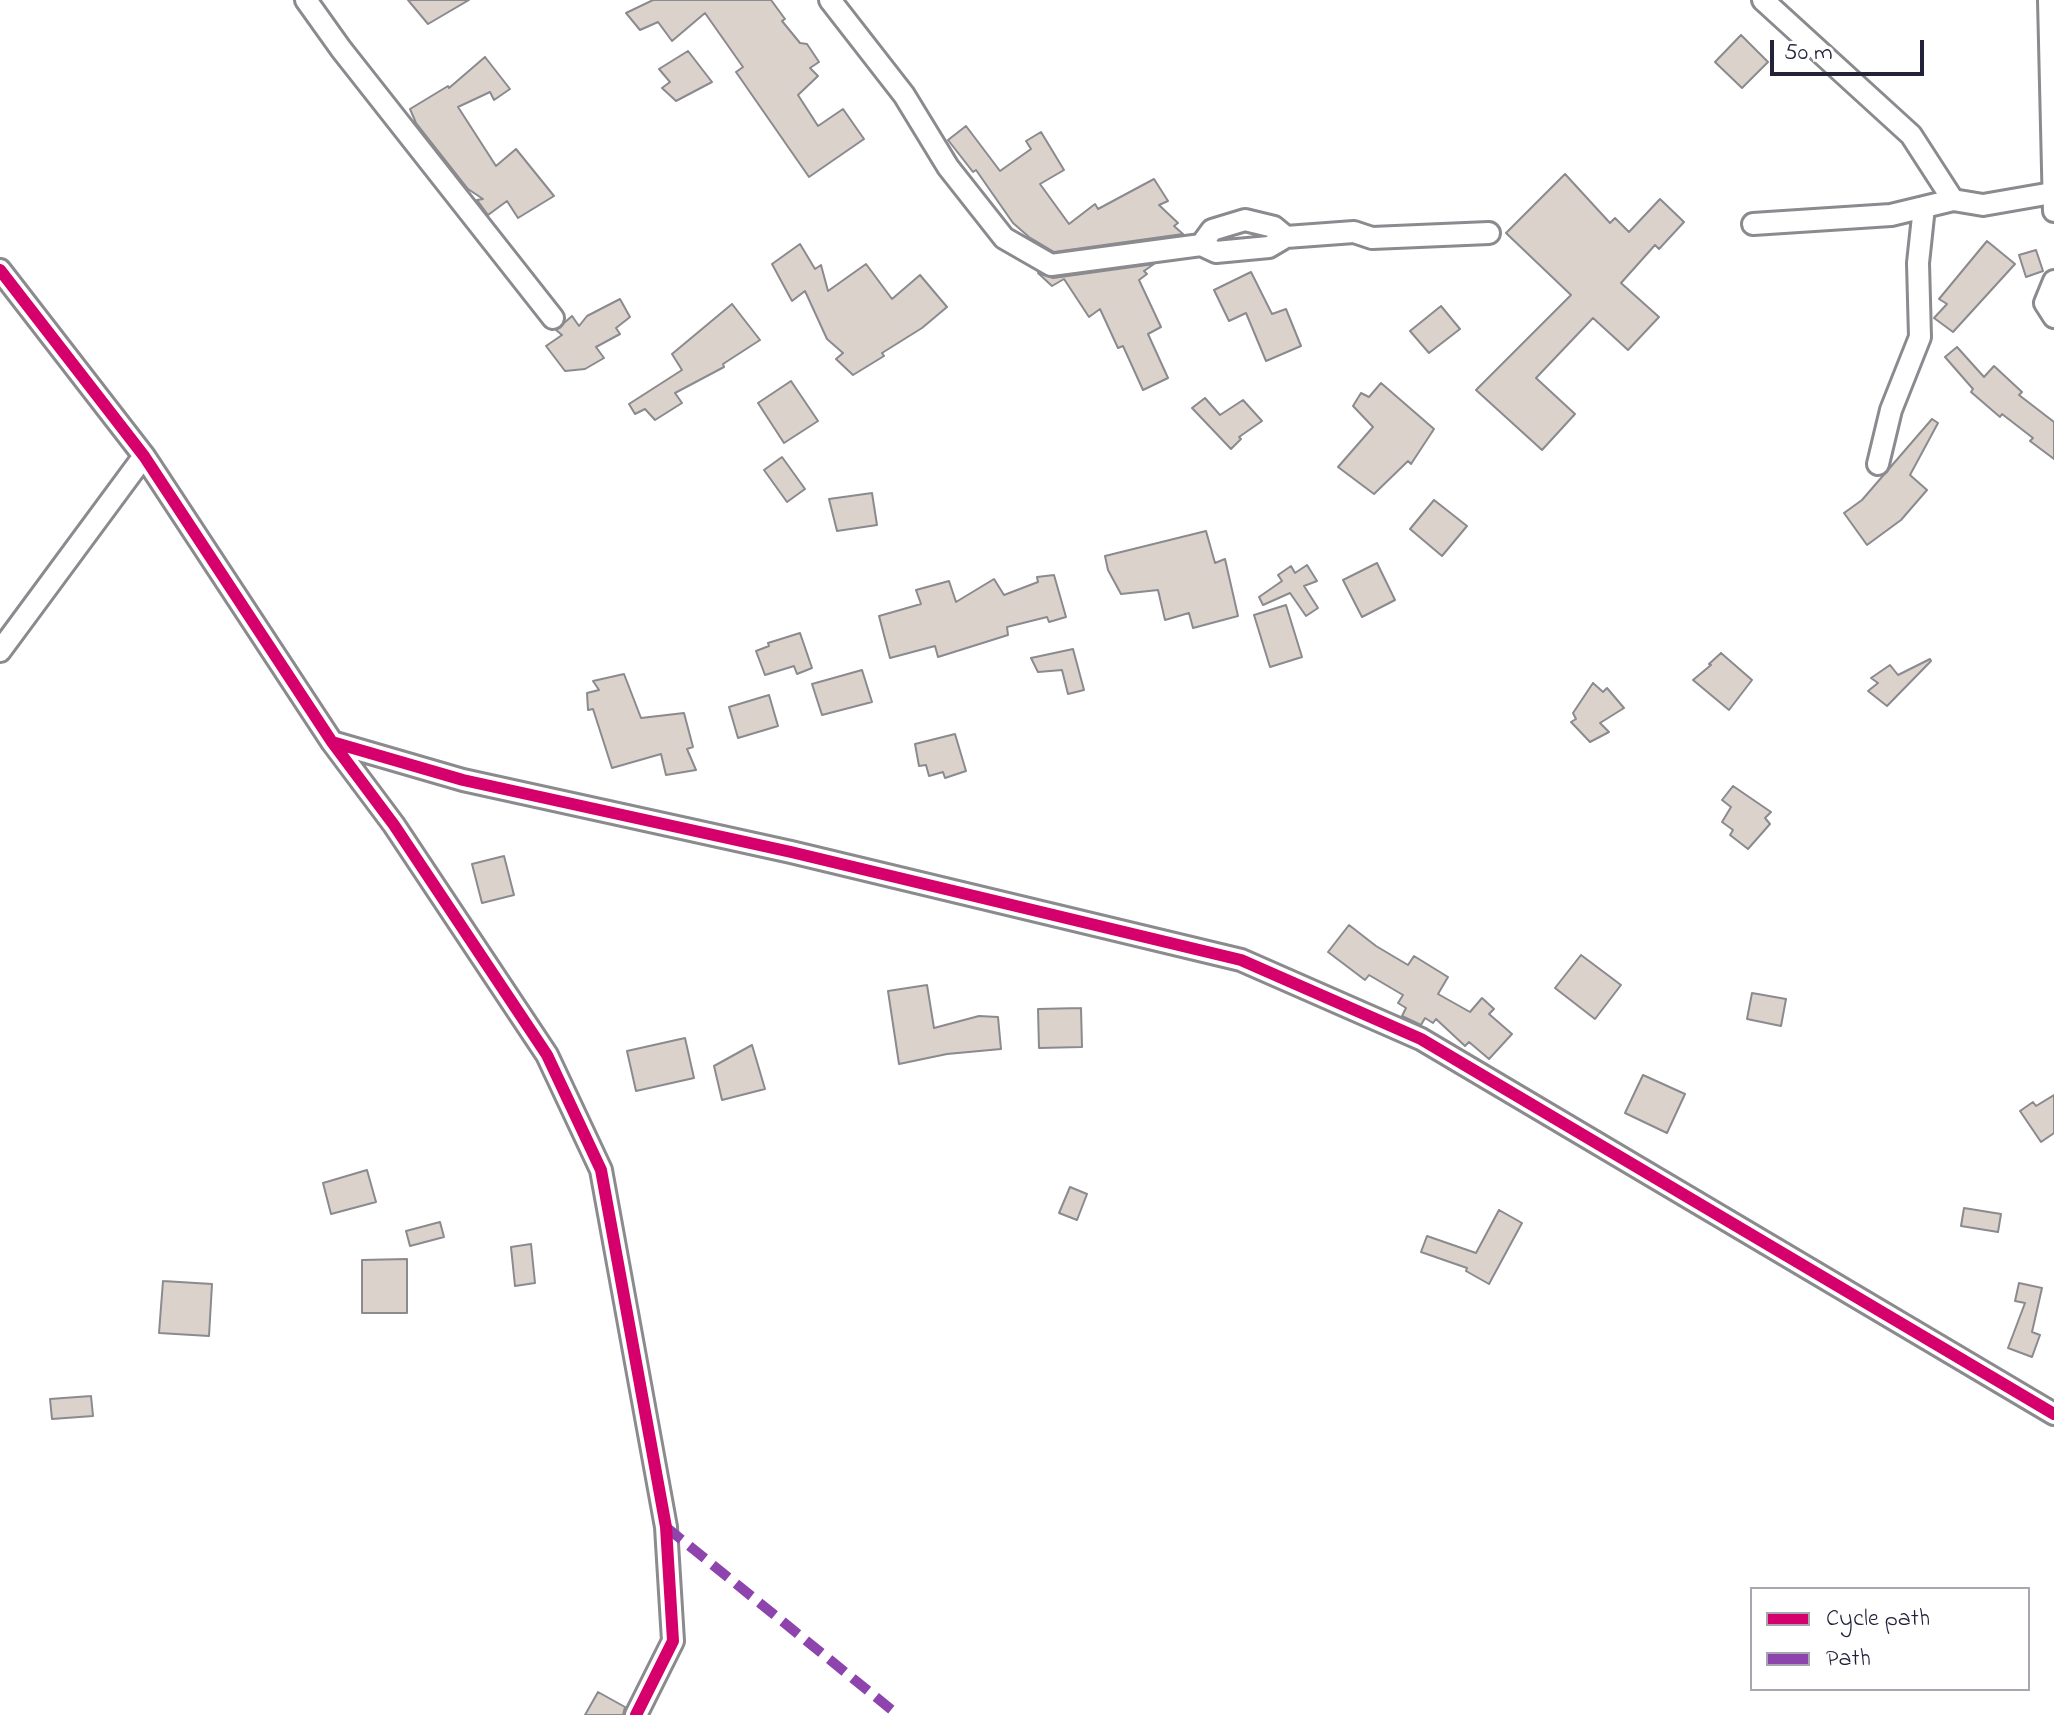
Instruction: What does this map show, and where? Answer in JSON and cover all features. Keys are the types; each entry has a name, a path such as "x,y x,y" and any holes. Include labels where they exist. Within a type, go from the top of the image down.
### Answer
{"street":[{"path":"306,0 341,49 553,318"},
{"path":"830,0 904,95 948,167 1004,238 1051,265 1201,245 1216,252 1269,247 1286,237 1354,232 1372,238 1489,233"},
{"path":"1763,0 1911,135 1953,200"},
{"path":"1753,224 1891,215 1953,200 1983,205 2053,202 2049,0"},
{"path":"1878,464 1891,410 1920,337 1918,263 1924,207"},
{"path":"1201,245 1212,230 1245,220 1274,227 1286,237"},
{"path":"0,270 144,456 332,742 394,825 547,1055 601,1170 666,1527 673,1641 636,1715"},
{"path":"2054,281 2045,303 2054,317"},
{"path":"0,651 144,456"},
{"path":"332,742 463,780 791,852 1241,960 1421,1039 2054,1414"}],"building":[{"path":"408,0 469,0 428,24"},
{"path":"653,0 771,0 785,19 782,21 800,43 807,44 819,62 810,68 818,76 798,95 818,126 843,109 864,139 809,177 736,72 743,67 705,13 672,41 658,22 640,30 626,13"},
{"path":"1741,35 1768,62 1742,88 1715,62"},
{"path":"688,51 712,82 676,101 662,88 670,82 659,69"},
{"path":"485,57 510,89 494,100 490,92 458,107 496,166 516,149 554,196 518,218 507,201 488,215 477,200 483,199 468,189 416,123 410,109 449,88"},
{"path":"966,126 1000,171 1031,149 1026,141 1041,132 1064,170 1040,184 1069,224 1095,204 1098,209 1154,179 1168,201 1159,205 1178,223 1174,226 1183,234 1054,252 1013,223 976,170 973,172 948,140"},
{"path":"1565,174 1610,223 1615,218 1629,232 1660,199 1684,222 1659,249 1655,245 1621,283 1659,317 1628,350 1593,318 1536,378 1575,414 1542,450 1476,390 1571,295 1506,233"},
{"path":"1987,241 2015,264 1953,332 1934,318 1947,304 1939,299"},
{"path":"800,244 815,269 821,265 828,291 866,264 892,299 920,275 947,307 922,328 882,353 884,356 853,375 836,359 843,353 827,339 805,291 792,301 772,264"},
{"path":"2036,250 2043,271 2026,277 2019,255"},
{"path":"1154,264 1144,271 1147,274 1139,280 1161,327 1148,334 1168,378 1143,390 1123,346 1118,348 1100,309 1089,317 1064,279 1052,286 1038,273 1053,278"},
{"path":"1251,272 1272,314 1286,309 1301,346 1266,361 1246,313 1229,321 1214,290"},
{"path":"620,299 630,317 616,328 620,334 596,347 604,358 585,369 565,371 546,346 562,335 556,330 572,316 579,326 587,316"},
{"path":"732,304 760,340 723,364 724,367 675,393 682,403 655,420 645,409 635,414 629,404 682,370 672,354"},
{"path":"1441,306 1460,329 1429,353 1410,331"},
{"path":"1957,347 1984,377 1994,366 2022,392 2019,395 2054,422 2054,459 2030,441 2033,438 2002,414 2000,417 1971,392 1973,389 1945,357"},
{"path":"791,381 818,421 784,443 758,403"},
{"path":"1381,383 1434,429 1411,464 1408,461 1374,494 1338,467 1373,427 1353,406 1361,393 1369,397"},
{"path":"1205,398 1220,415 1243,400 1262,421 1239,437 1241,439 1231,449 1192,408"},
{"path":"1932,419 1938,423 1910,475 1927,490 1901,520 1867,545 1844,513 1862,500"},
{"path":"782,457 805,489 787,502 764,470"},
{"path":"872,493 877,525 837,531 829,499"},
{"path":"1434,500 1467,526 1442,556 1410,529"},
{"path":"1206,531 1215,563 1225,559 1238,616 1193,628 1189,613 1165,620 1158,590 1121,594 1108,570 1105,556"},
{"path":"1377,563 1395,600 1362,617 1343,580"},
{"path":"1307,565 1317,581 1304,586 1318,608 1306,616 1290,593 1263,605 1259,597 1282,581 1278,575 1291,566 1295,573"},
{"path":"1054,575 1066,617 1049,622 1047,617 1007,627 1008,635 938,657 935,646 890,658 879,616 921,604 916,590 949,581 956,602 994,579 1004,595 1038,582 1037,577"},
{"path":"1286,605 1302,657 1270,667 1254,615"},
{"path":"800,633 812,668 797,674 794,666 765,675 756,651 769,646 768,643"},
{"path":"1073,649 1084,690 1068,694 1062,670 1038,672 1031,658"},
{"path":"1721,653 1752,680 1729,710 1693,680"},
{"path":"1930,659 1887,706 1868,691 1878,683 1871,678 1890,665 1898,675"},
{"path":"862,670 872,702 822,715 812,684"},
{"path":"624,674 641,718 684,713 693,747 687,749 696,770 666,775 661,754 612,768 593,709 588,710 587,693 599,690 593,681"},
{"path":"1593,683 1603,692 1607,688 1624,708 1600,723 1609,732 1590,742 1571,722 1576,719 1573,713"},
{"path":"769,695 778,726 738,738 729,707"},
{"path":"955,734 966,771 945,778 943,772 929,776 926,765 919,766 915,744"},
{"path":"1733,786 1771,812 1765,818 1770,824 1748,849 1730,835 1733,830 1722,822 1731,807 1722,800"},
{"path":"504,856 514,895 482,903 472,864"},
{"path":"1349,925 1408,965 1414,956 1448,977 1438,994 1470,1012 1482,998 1494,1009 1489,1014 1512,1034 1489,1059 1469,1042 1465,1046 1436,1019 1433,1023 1425,1018 1421,1025 1402,1016 1406,1008 1398,1003 1403,995 1369,975 1365,980 1328,952"},
{"path":"1581,955 1621,985 1595,1019 1555,988"},
{"path":"927,985 934,1028 979,1016 998,1017 1001,1049 947,1054 899,1064 888,991"},
{"path":"1752,993 1786,999 1781,1026 1747,1019"},
{"path":"1081,1008 1082,1047 1039,1048 1038,1009"},
{"path":"685,1038 694,1078 636,1091 627,1051"},
{"path":"752,1045 765,1089 722,1100 714,1066"},
{"path":"1643,1075 1685,1094 1667,1133 1625,1113"},
{"path":"2054,1095 2054,1133 2041,1142 2020,1111 2033,1102 2036,1106"},
{"path":"367,1170 376,1202 331,1214 323,1183"},
{"path":"1070,1187 1087,1194 1077,1220 1059,1213"},
{"path":"1964,1208 2001,1214 1998,1232 1961,1226"},
{"path":"1499,1210 1522,1223 1489,1284 1466,1271 1467,1268 1421,1252 1427,1236 1476,1253"},
{"path":"440,1222 444,1237 410,1246 406,1231"},
{"path":"531,1244 535,1283 515,1286 511,1247"},
{"path":"407,1259 407,1313 362,1313 362,1260"},
{"path":"163,1281 212,1284 209,1336 159,1333"},
{"path":"2019,1283 2042,1288 2032,1332 2040,1335 2032,1357 2008,1348 2025,1303 2015,1301"},
{"path":"91,1396 93,1416 52,1419 50,1399"},
{"path":"598,1692 625,1707 623,1715 585,1715"}],"marked path":[{"path":"666,1527 898,1715"}],"cycle path":[{"path":"0,270 144,456 332,742 394,825 547,1055 601,1170 666,1527 673,1641 636,1715"},
{"path":"332,742 463,780 791,852 1241,960 1421,1039 2054,1414"}]}
